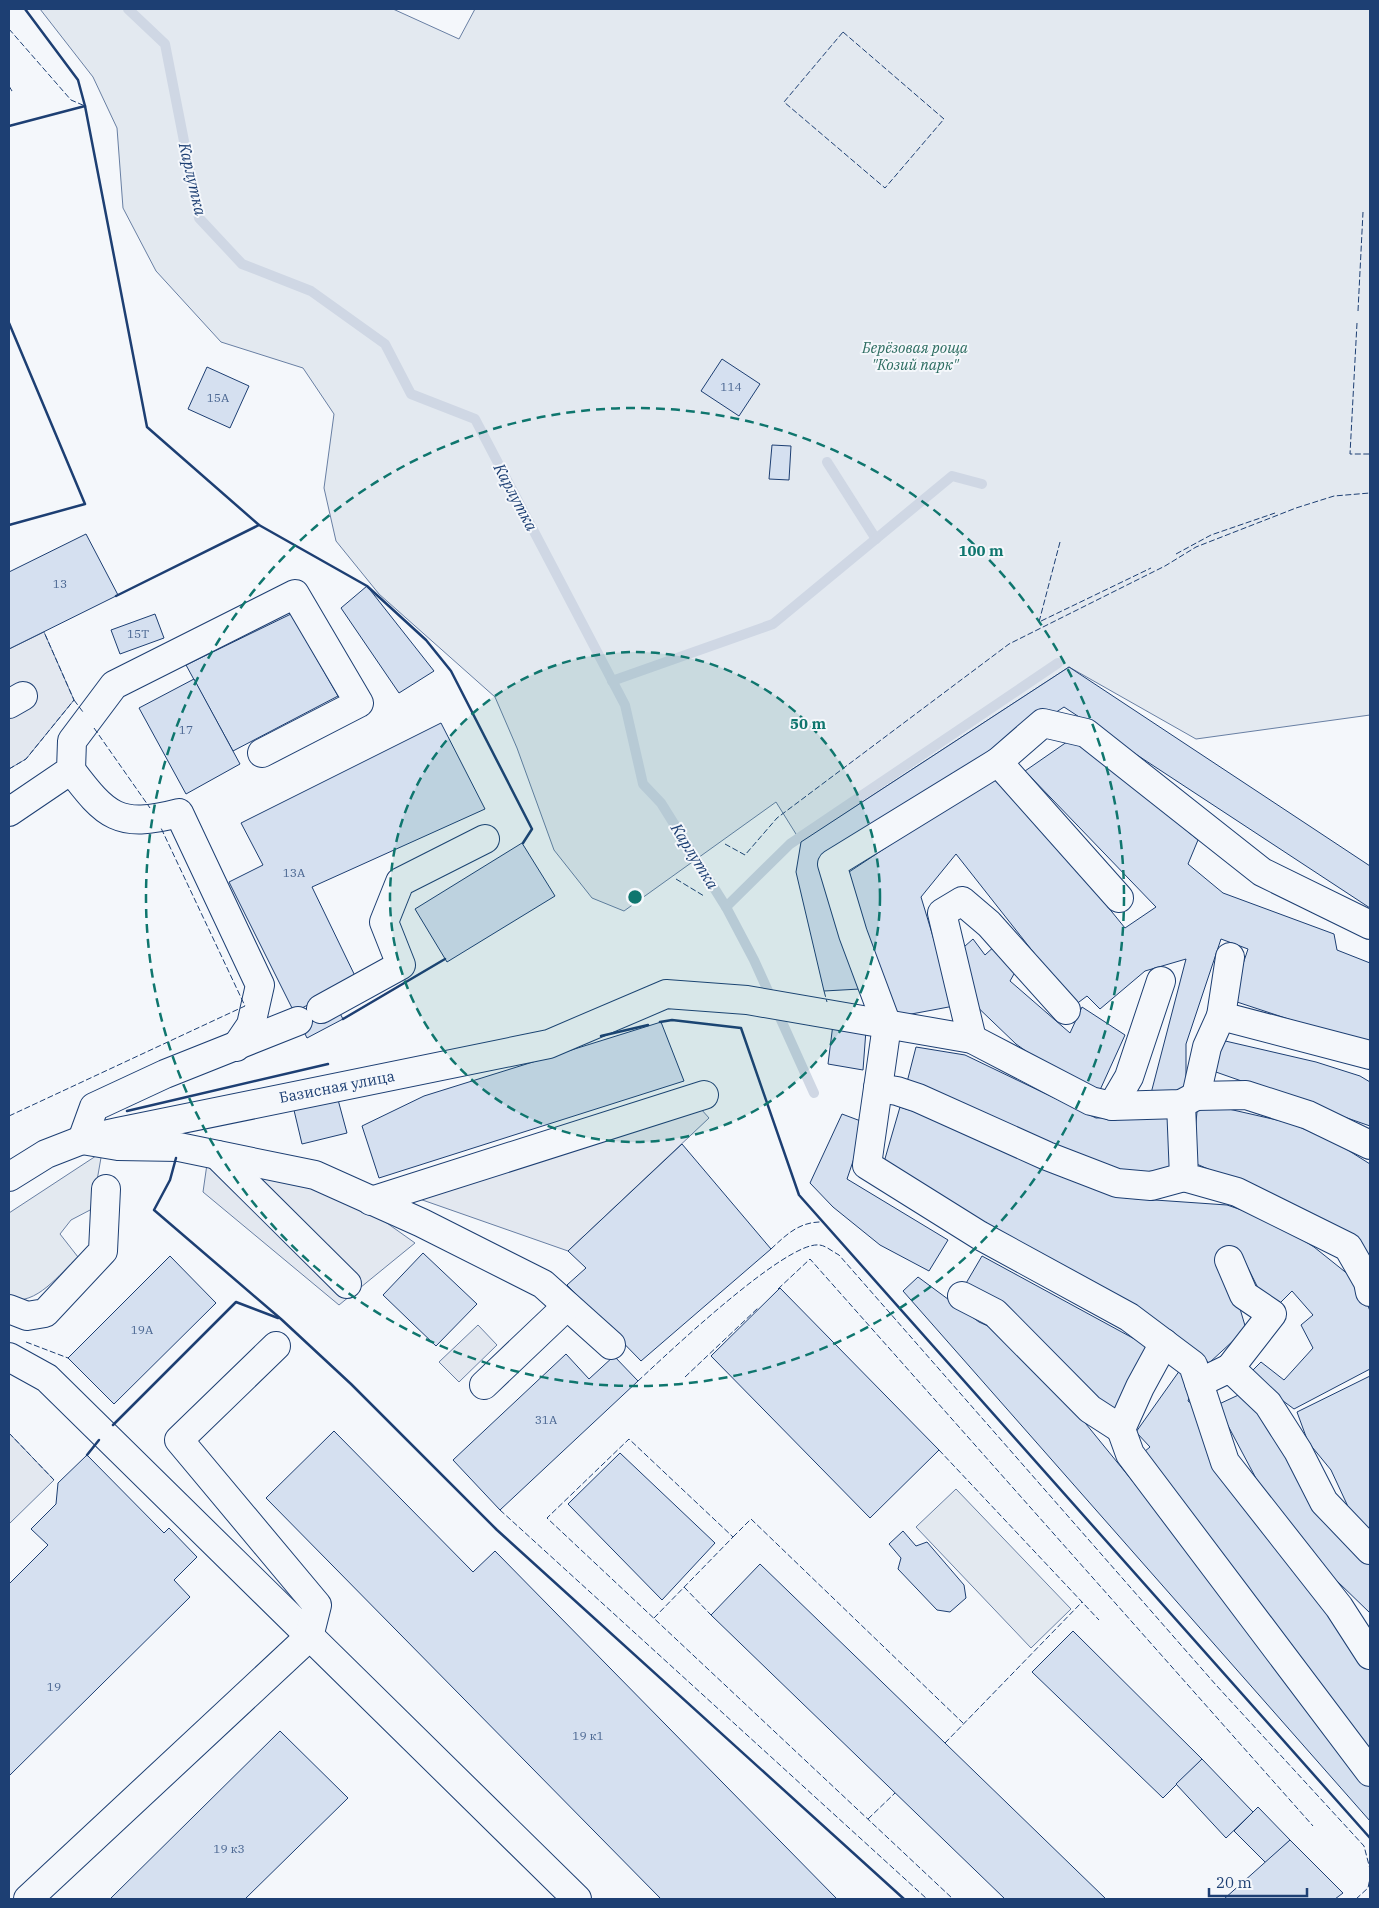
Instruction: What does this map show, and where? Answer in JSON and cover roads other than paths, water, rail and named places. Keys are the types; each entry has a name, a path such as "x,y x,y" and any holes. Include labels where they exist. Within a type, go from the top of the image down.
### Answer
{"lane":[{"path":"236,1047 251,1025 260,985 179,813 157,819 120,818 96,802 71,770 72,741 114,685 295,594 359,703 262,752"},
{"path":"1370,925 1262,872 1086,733 1043,723 998,762 832,864 853,934 887,1025 867,1165 979,1235 1129,1317 1193,1365 1225,1462 1339,1607 1370,1655"},
{"path":"998,762 1119,898"},
{"path":"9,812 71,770"},
{"path":"484,839 400,882 384,922 401,965 310,1015 236,1047 166,1074 94,1107 82,1140 118,1146 179,1147 316,1175 422,1223 542,1284 611,1345"},
{"path":"972,1039 942,913 962,901 989,924 1066,1010"},
{"path":"1184,1177 1189,1100 1207,1047 1221,1016 1230,957"},
{"path":"1112,1106 1129,1077 1161,981"},
{"name":"Базисная улица","path":"9,1177 46,1154 82,1140 549,1044 666,994 747,1000 812,1013 830,1013 887,1025"},
{"path":"1221,1016 1370,1055"},
{"path":"887,1025 972,1039 1091,1101 1112,1106 1246,1095 1308,1115 1370,1145"},
{"path":"878,1088 897,1091 918,1098 1047,1156 1117,1183 1151,1186 1184,1177 1237,1192 1348,1246 1368,1282 1370,1292"},
{"path":"371,1201 704,1095"},
{"path":"217,1155 347,1284"},
{"path":"9,1309 27,1316 45,1313 103,1251 106,1189"},
{"path":"1199,1383 1230,1368 1272,1314 1244,1294 1229,1260"},
{"path":"962,1296 995,1313 1090,1409 1121,1429 1135,1460 1370,1772"},
{"path":"484,1385 567,1306"},
{"path":"1121,1429 1140,1387 1164,1343"},
{"path":"28,1899 309,1637 317,1606 179,1440 276,1346"},
{"path":"9,1357 48,1378 577,1899"},
{"path":"1230,1368 1268,1404 1298,1451 1324,1502 1370,1550"}],"waterway":[{"name":"Карлутка","path":"128,9 165,44 199,218 242,264 311,291 385,344 411,394 475,419 625,705 643,784 661,803 726,907 754,960 814,1093"},
{"path":"827,462 876,539"},
{"path":"612,681 773,624 952,476 982,484"},
{"path":"726,907 790,844 1058,663"}],"park label":[{"name":"Берёзовая роща \"Козий парк\"","path":"915,356"}]}
